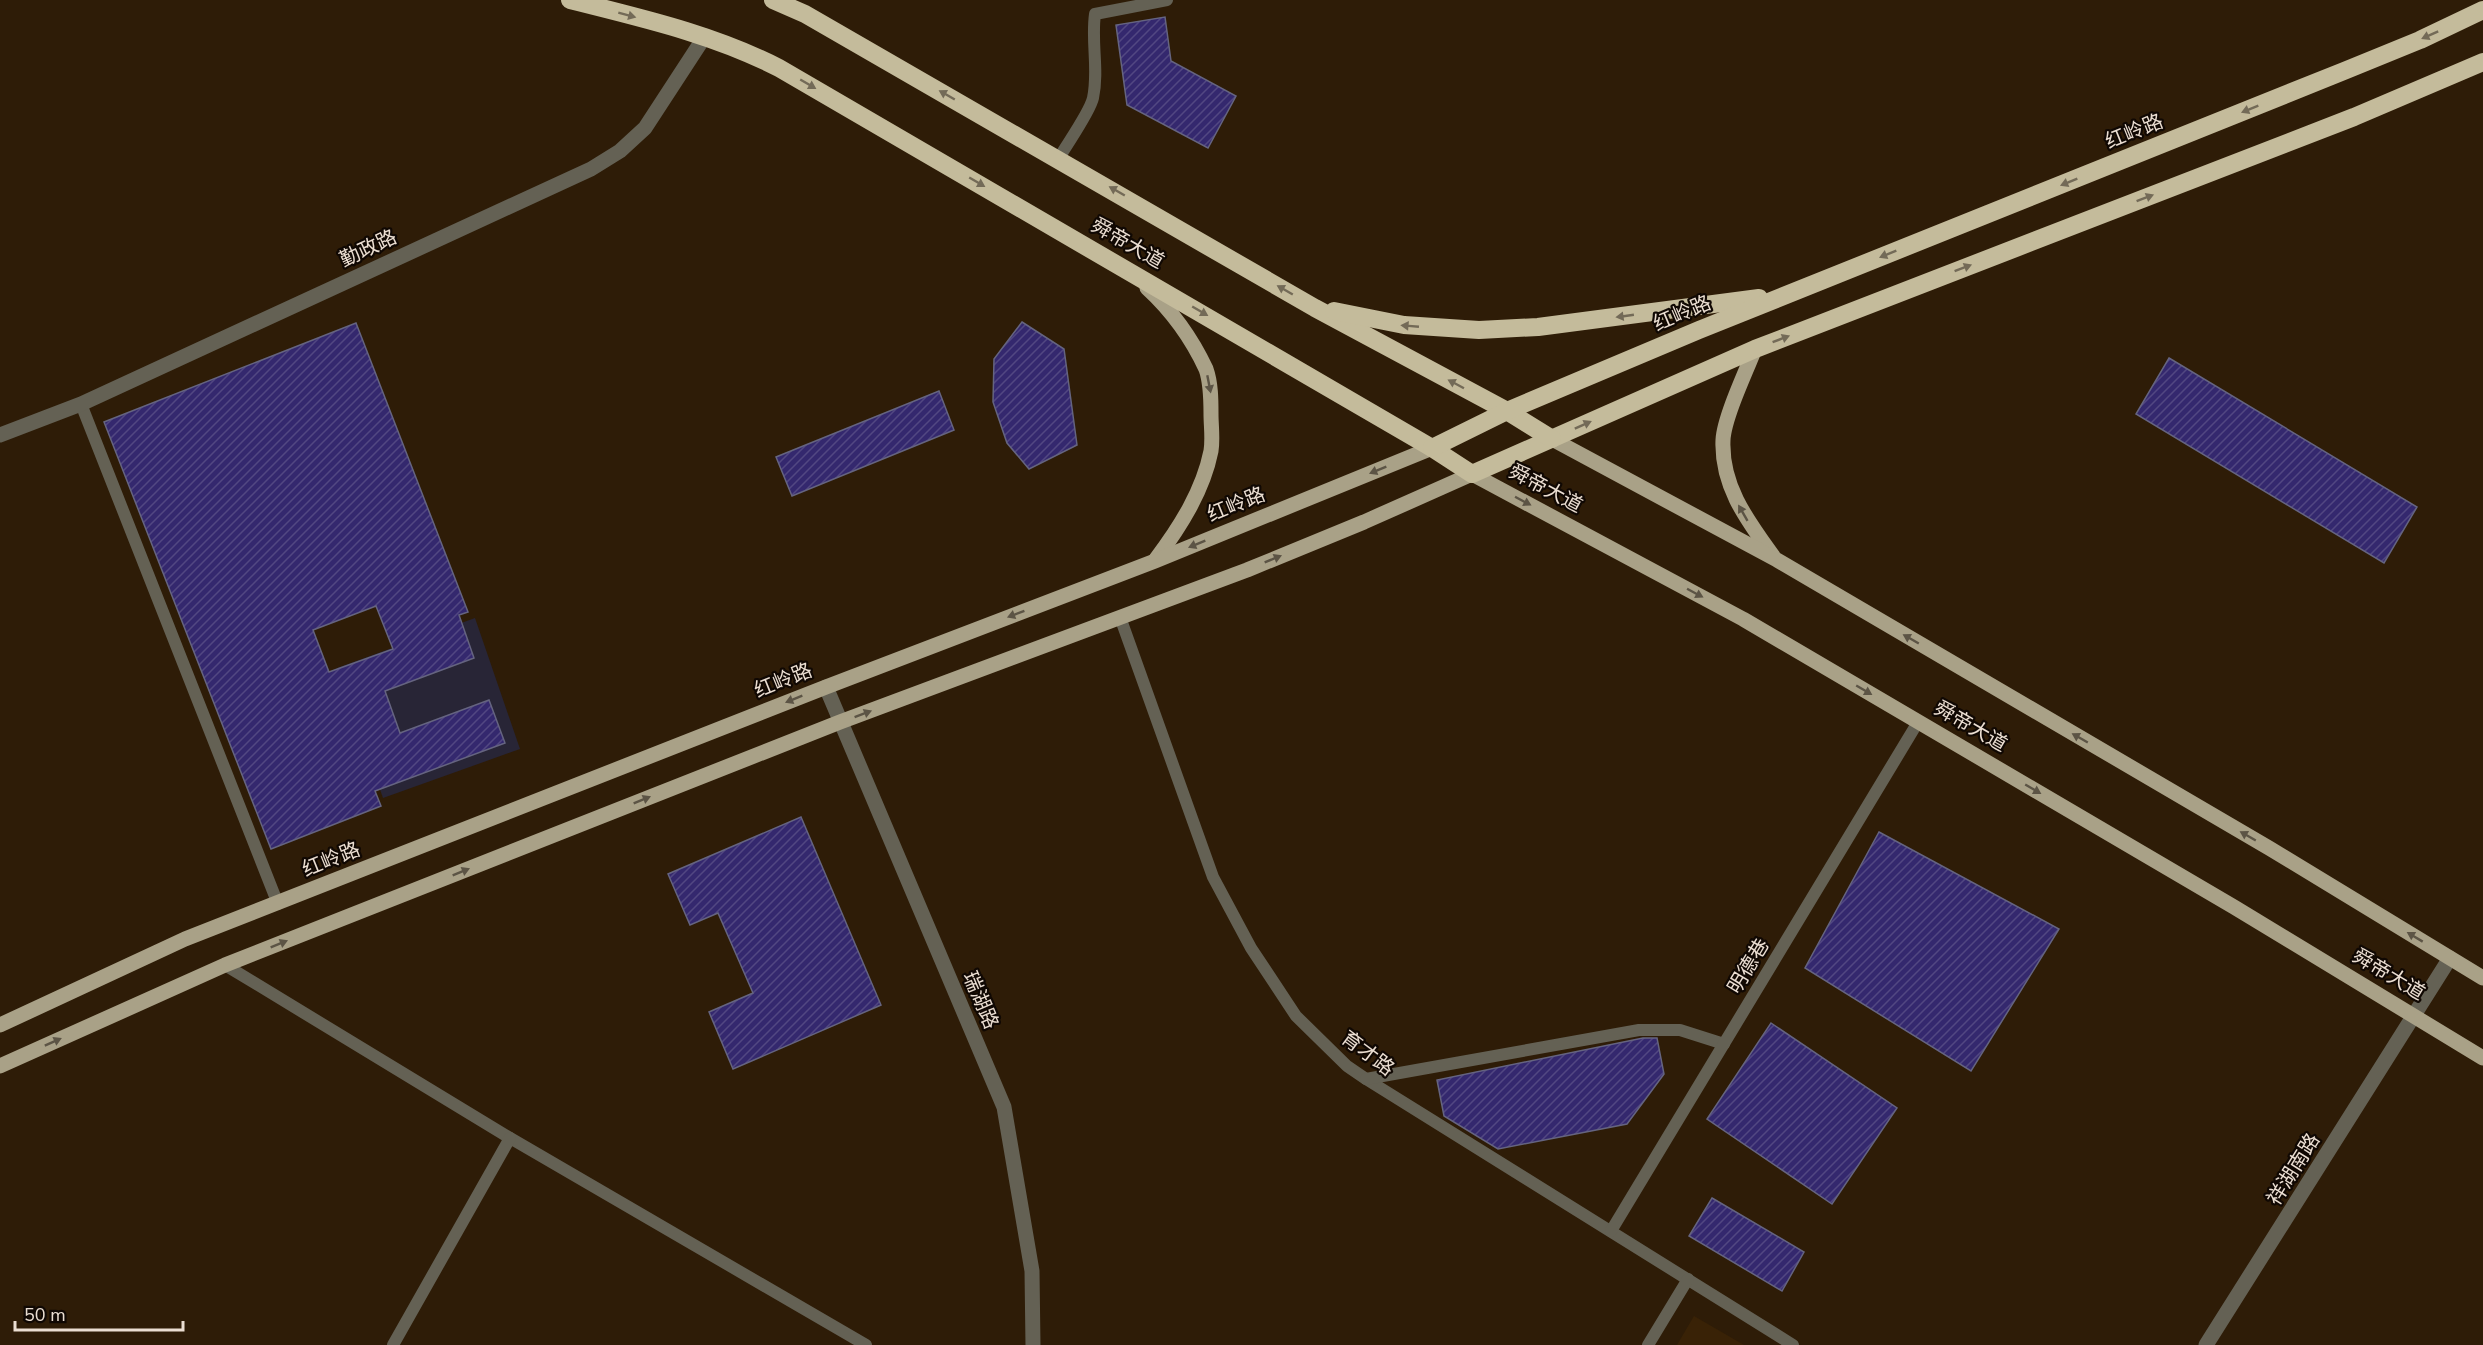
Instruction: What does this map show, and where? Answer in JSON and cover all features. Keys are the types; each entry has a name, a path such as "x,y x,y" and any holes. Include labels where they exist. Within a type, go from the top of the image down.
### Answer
{"highway":[{"name":"舜帝大道","path":"570,0 705,36 744,50 779,68 1128,269 1432,448 1472,474"},
{"name":"舜帝大道","path":"773,0 805,7 1316,308 1508,411 1552,439"},
{"name":"红岭路","path":"1432,448 1508,411 1788,294 2366,62 2483,10"},
{"path":"1472,474 1755,349 2354,117 2483,62"},
{"path":"1316,308 1404,326 1479,330 1538,327 1788,294"}],"main road":[{"path":"1128,269 1163,303 1187,336 1206,371 1211,397 1211,450 1197,494 1179,529 1155,561"},
{"path":"1755,349 1737,394 1723,439 1727,478 1742,514 1777,560"},
{"path":"1552,439 1777,560 2279,854 2483,978"},
{"name":"红岭路","path":"0,1025 185,939 826,687 1155,561 1432,448"},
{"path":"0,1066 225,965 840,722 1247,570 1472,474"},
{"name":"舜帝大道","path":"1472,474 1743,619 2234,907 2483,1058"}],"street":[{"name":"勤政路","path":"0,435 81,404 591,169 620,151 645,128 705,36"},
{"name":"瑞湖路","path":"826,687 1004,1107 1032,1271 1032,1345"},
{"name":"祥湖南路","path":"2206,1345 2450,958"}],"lane":[{"path":"1059,158 1093,100 1096,69 1093,27 1095,14 1167,0"},
{"path":"81,404 278,904"},
{"name":"育才路","path":"1120,617 1214,877 1251,948 1296,1016 1347,1066 1366,1079 1793,1345"},
{"name":"明德巷","path":"1611,1231 1918,722"},
{"path":"225,965 510,1138 866,1345"},
{"path":"1366,1079 1639,1030 1680,1030 1724,1044"},
{"path":"393,1345 510,1138"},
{"path":"1648,1345 1688,1279"}],"shaded area":[{"path":"475,618 520,749 383,798 337,668"},
{"path":"1694,1316 1744,1345 1677,1345"}],"building":[{"path":"1165,17 1171,61 1236,96 1208,148 1127,105 1116,25"},
{"path":"1022,322 1064,349 1077,445 1029,469 1007,443 993,402 994,359"},
{"path":"356,323 468,612 459,615 474,658 385,691 400,733 489,700 505,743 375,791 381,806 271,849 104,422","holes":["376,606 393,649 329,672 313,630"]},
{"path":"2169,358 2417,507 2384,563 2136,414"},
{"path":"939,391 954,430 792,496 776,457"},
{"path":"801,817 881,1005 733,1069 709,1012 753,993 718,913 690,925 668,874"},
{"path":"1879,832 2059,929 1971,1071 1805,968"},
{"path":"1771,1023 1897,1108 1832,1204 1707,1119"},
{"path":"1643,1038 1657,1038 1664,1074 1627,1124 1498,1149 1444,1116 1437,1080"},
{"path":"1712,1198 1804,1252 1782,1291 1689,1236"}]}
